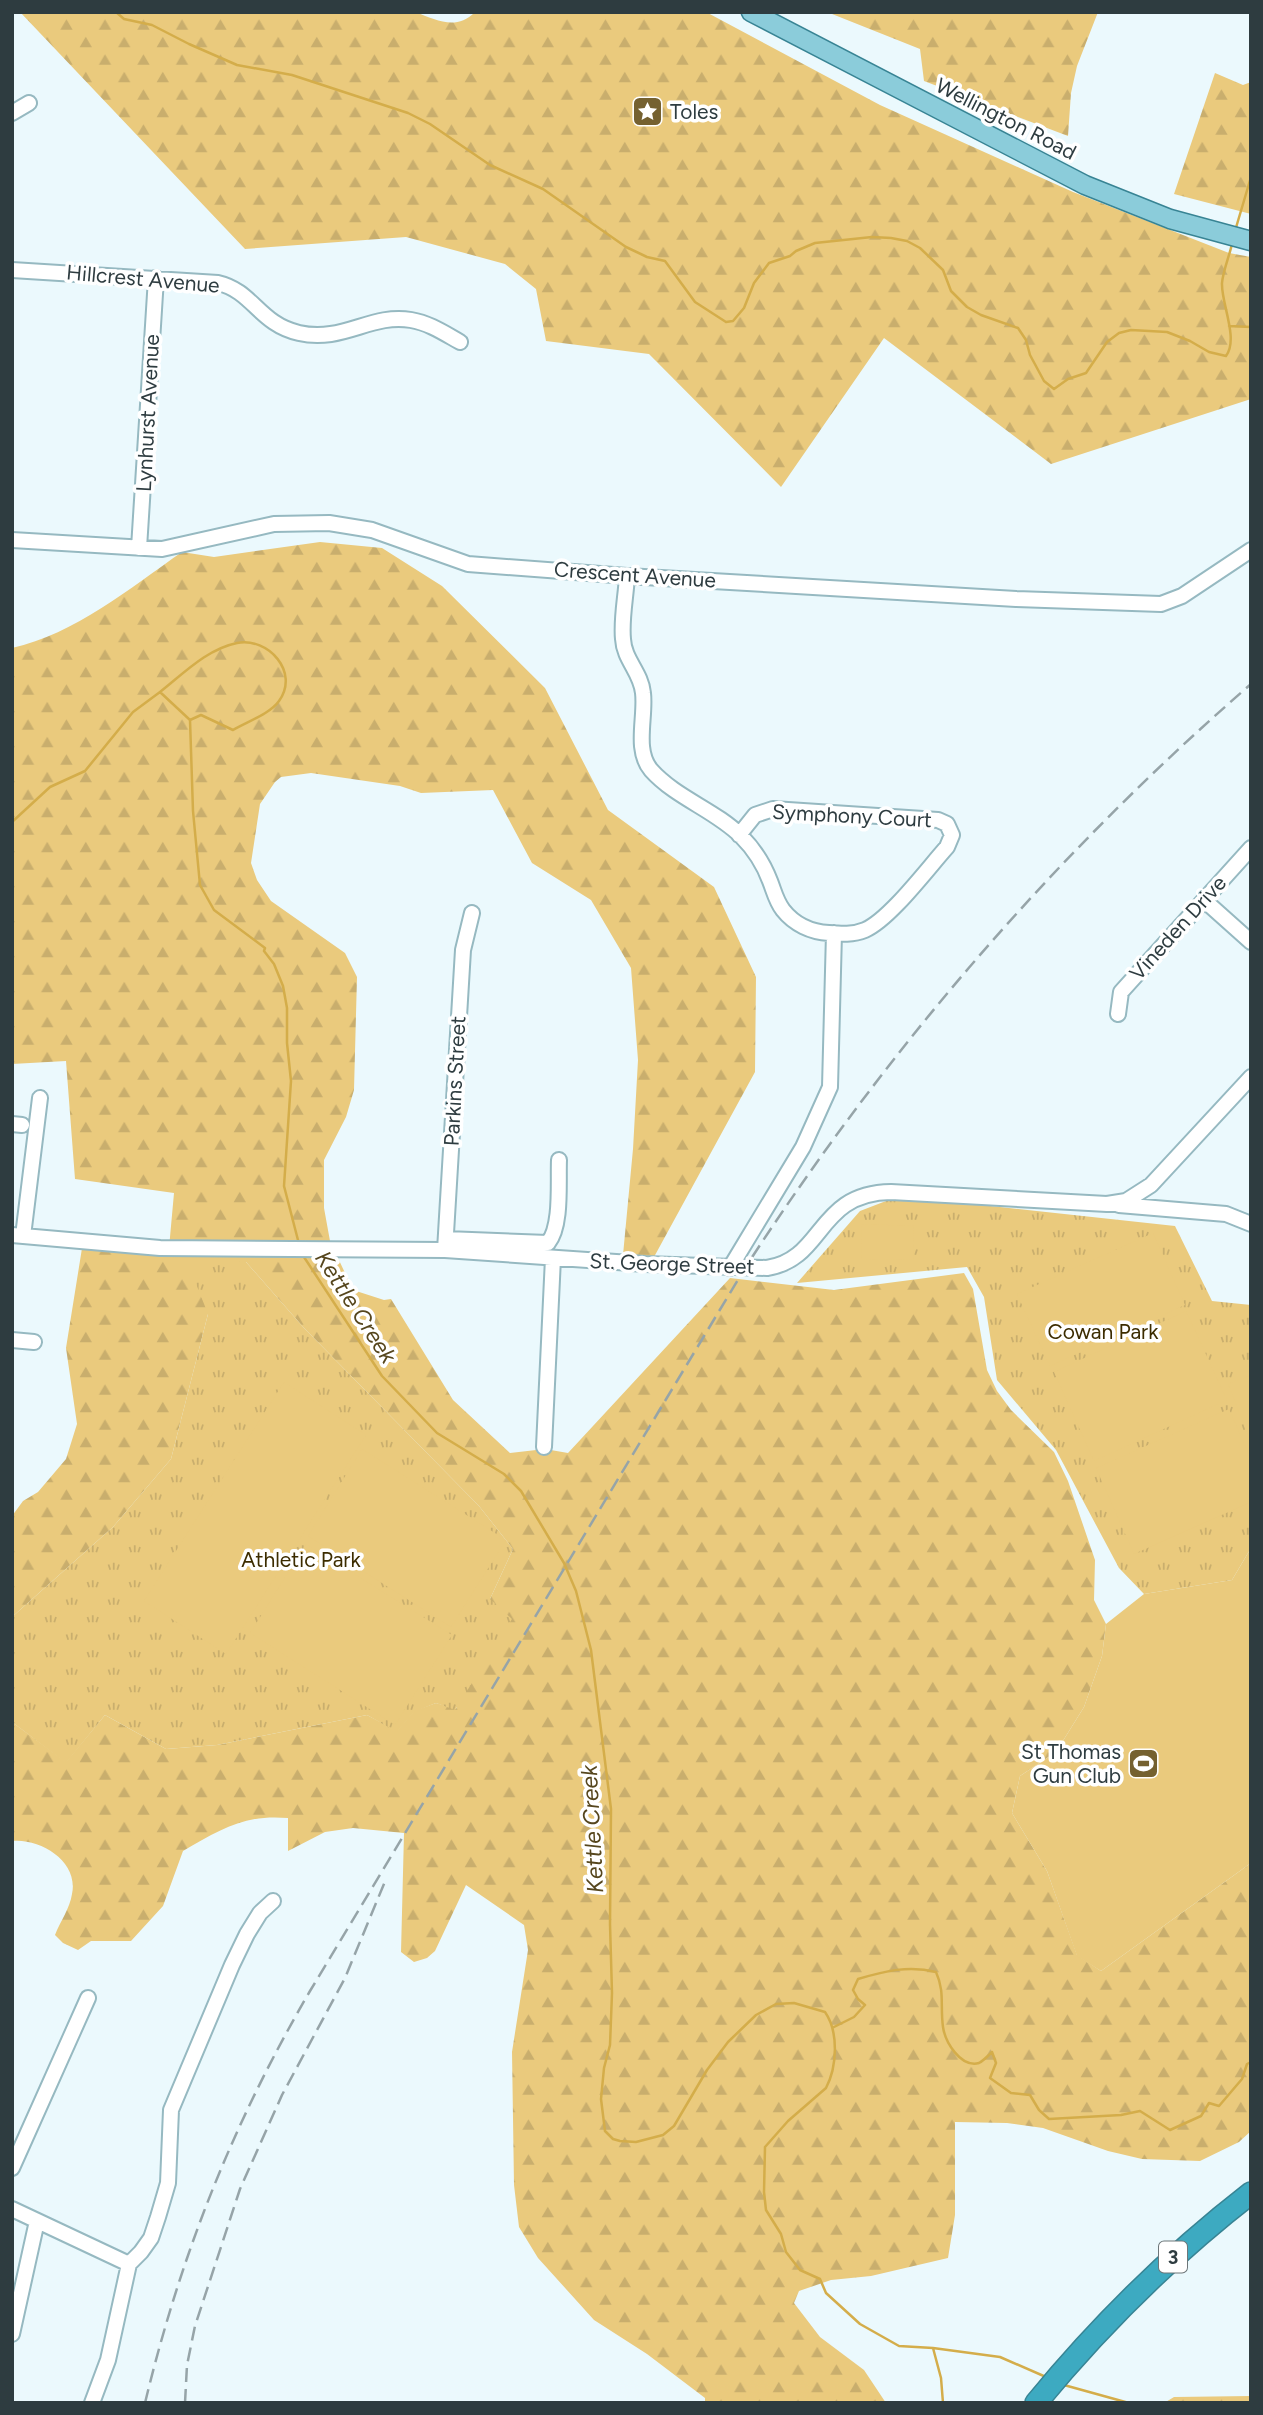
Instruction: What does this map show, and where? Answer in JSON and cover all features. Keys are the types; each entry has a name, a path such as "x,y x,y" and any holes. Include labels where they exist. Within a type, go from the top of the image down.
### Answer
{"highway":[{"name":"3","path":"1036,2403 1101,2328 1167,2262 1251,2193"}],"main road":[{"name":"Wellington Road","path":"751,12 1085,186 1170,219 1251,241"}],"street":[{"path":"12,113 29,103"},
{"name":"Hillcrest Avenue","path":"12,270 225,284 244,294 264,316 299,333 340,334 380,320 404,319 427,324 460,342"},
{"name":"Lynhurst Avenue","path":"139,548 156,278"},
{"name":"Crescent Avenue","path":"12,540 170,548 284,523 329,523 372,530 468,564 1002,598 1161,604 1182,596 1251,550"},
{"name":"Symphony Court","path":"627,576 623,639 628,659 643,685 645,703 642,742 646,763 661,778 739,835 766,873 785,913 810,930 856,933 866,929 883,918 949,844 952,835 950,827 938,820 773,809 755,815 739,835"},
{"name":"Vineden Drive","path":"1118,1014 1121,992 1251,848"},
{"path":"1204,900 1251,942"},
{"name":"Parkins Street","path":"445,1244 463,950 472,913"},
{"path":"730,1268 803,1147 830,1087 834,933"},
{"name":"St. George Street","path":"18,1235 160,1248 337,1248 445,1244 553,1258 767,1268 788,1261 800,1253 839,1208 854,1198 867,1194 891,1192 1107,1204 1126,1201 1151,1185 1251,1077"},
{"path":"18,1235 40,1098"},
{"path":"445,1244 548,1243 555,1235 559,1160"},
{"path":"1107,1204 1226,1214 1251,1224"},
{"path":"544,1447 553,1258"},
{"path":"12,1340 34,1342"},
{"path":"92,2403 111,2350 129,2264 150,2238 164,2200 168,2183 169,2125 176,2095 247,1934 260,1913 274,1901"},
{"path":"12,2168 88,1998"},
{"path":"12,2209 129,2264"},
{"path":"12,2334 37,2221"}],"green space":[{"path":"20,12 415,12 439,21 453,22 468,18 475,12 706,12 880,105 1073,192 1229,253 1251,257 1251,399 1051,464 884,338 781,487 649,354 546,341 536,289 505,264 406,237 245,249"},
{"path":"827,12 1098,12 1077,66 1071,93 1068,136 924,81 920,49"},
{"path":"1215,73 1243,85 1251,82 1251,214 1174,194"},
{"path":"320,542 382,548 442,586 545,688 608,810 714,887 756,977 755,1072 654,1257 623,1255 638,1060 631,968 591,900 532,863 493,790 421,793 400,786 311,773 281,777 260,804 251,863 257,880 271,901 345,953 357,977 354,1090 346,1117 324,1160 324,1208 330,1241 353,1290 384,1300 391,1299 453,1400 510,1453 545,1449 568,1453 730,1278 834,1290 964,1273 973,1289 987,1370 997,1391 1011,1410 1054,1452 1068,1481 1095,1560 1094,1600 1106,1624 1102,1656 1084,1707 1056,1752 1020,1776 1012,1813 1047,1871 1077,1955 1101,1971 1251,1863 1251,2131 1239,2142 1200,2161 1142,2159 1108,2151 1043,2128 1007,2123 955,2122 955,2215 948,2258 871,2276 831,2280 799,2291 794,2303 820,2337 864,2370 886,2403 705,2403 705,2398 647,2354 594,2320 538,2258 519,2227 514,2185 512,2052 528,1950 524,1925 466,1885 435,1951 427,1958 414,1962 401,1952 404,1833 353,1828 325,1832 288,1851 288,1818 272,1817 233,1825 183,1851 163,1906 131,1941 91,1941 78,1950 63,1943 55,1935 72,1894 73,1882 64,1862 46,1848 23,1841 12,1841 12,1722 66,1762 105,1715 166,1749 217,1745 367,1715 397,1731 414,1711 436,1703 456,1709 490,1599 513,1549 479,1506 304,1328 246,1262 208,1314 171,1459 113,1527 12,1617 12,1516 23,1501 38,1492 66,1459 77,1424 66,1348 83,1242 169,1248 174,1193 75,1179 66,1061 12,1064 12,648 58,632 80,621 182,552 214,557"},
{"name":"Cowan Park","path":"899,1196 1175,1226 1212,1301 1251,1305 1251,1548 1232,1580 1144,1594 1119,1568 1056,1450 997,1380 984,1297 967,1267 797,1283 860,1211"},
{"path":"862,1224 914,1226 913,1260 861,1259"},
{"path":"1153,1233 1185,1305 1050,1366 1017,1294"},
{"name":"Athletic Park","path":"187,1261 246,1262 304,1328 479,1506 513,1549 490,1599 512,1619 455,1710 436,1703 414,1712 397,1732 367,1715 217,1745 166,1749 105,1715 66,1763 12,1722 12,1617 113,1527 171,1459 208,1314"},
{"path":"1186,1311 1227,1400 1094,1461 1054,1372"},
{"path":"1251,1375 1251,1442 1228,1384"},
{"path":"284,1382 366,1435 226,1654 144,1601"},
{"path":"1229,1409 1251,1459 1251,1502 1134,1554 1096,1468"},
{"path":"362,1449 506,1540 451,1627 308,1536"},
{"path":"306,1544 452,1635 395,1725 250,1633"},
{"name":"St Thomas Gun Club","path":"1251,1548 1251,1863 1101,1971 1077,1956 1047,1871 1012,1813 1020,1776 1056,1752 1084,1707 1102,1656 1106,1624 1144,1594 1232,1580"},
{"path":"1251,2396 1251,2403 1164,2403 1174,2397"}],"waterway":[{"path":"116,12 124,19 152,25 237,65 292,75 408,113 430,124 490,165 543,189 626,247 647,257 665,261 695,302 726,322 733,321 744,308 754,283 769,263 815,243 872,237 907,241 920,248 943,270 951,291 967,307 1018,328 1044,381 1054,389 1068,379 1086,373 1107,342 1119,333 1131,330 1167,332 1209,352 1226,356 1231,340 1222,283 1232,244"},
{"path":"1235,231 1251,177"},
{"path":"1229,326 1251,327"},
{"name":"Kettle Creek","path":"160,692 196,663 226,646 237,643 260,645 278,659 286,679 279,701 270,710 233,730 201,715 190,720"},
{"name":"Kettle Creek","path":"12,822 50,787 85,771 133,712 160,692 190,720 193,811 200,885 214,910 265,948 264,951 274,964 283,986 287,1008 291,1081 284,1186 299,1244"},
{"name":"Kettle Creek","path":"302,1254 382,1376 437,1433 504,1474 521,1491 564,1563 576,1591 591,1650 611,1809 612,1993 610,2045 604,2068 601,2099 605,2131 613,2139 620,2141 636,2142 663,2135 674,2126 707,2070 728,2042 756,2015 776,2004 794,2003 825,2012 833,2029 835,2050 830,2080 826,2088 788,2121 765,2147 766,2210 781,2234 786,2252 800,2270 820,2279 826,2293 860,2324 899,2346 1000,2357 1046,2377"},
{"path":"834,2027 854,2017 865,2005 853,1990 858,1979 897,1970 936,1972 941,1993 943,2027 955,2052 972,2063 981,2062 992,2052 996,2063 990,2078 1011,2093 1030,2095 1039,2110 1049,2119 1121,2115 1140,2111 1170,2130 1201,2116 1209,2103 1219,2106 1242,2079 1247,2064 1251,2062"},
{"path":"933,2348 941,2378 943,2403"},
{"name":"Kettle Creek","path":"1064,2385 1129,2403"}],"railway":[{"path":"145,2403 175,2294 212,2191 233,2140 282,2040 745,1268 856,1109 915,1032 977,958 1108,817 1178,749 1251,684"},
{"path":"185,2403 187,2365 195,2326 240,2189 282,2095 345,1978 386,1879"}],"place":[{"name":"Toles","path":"647,112"},
{"name":"St Thomas Gun Club","path":"1144,1764"}]}
